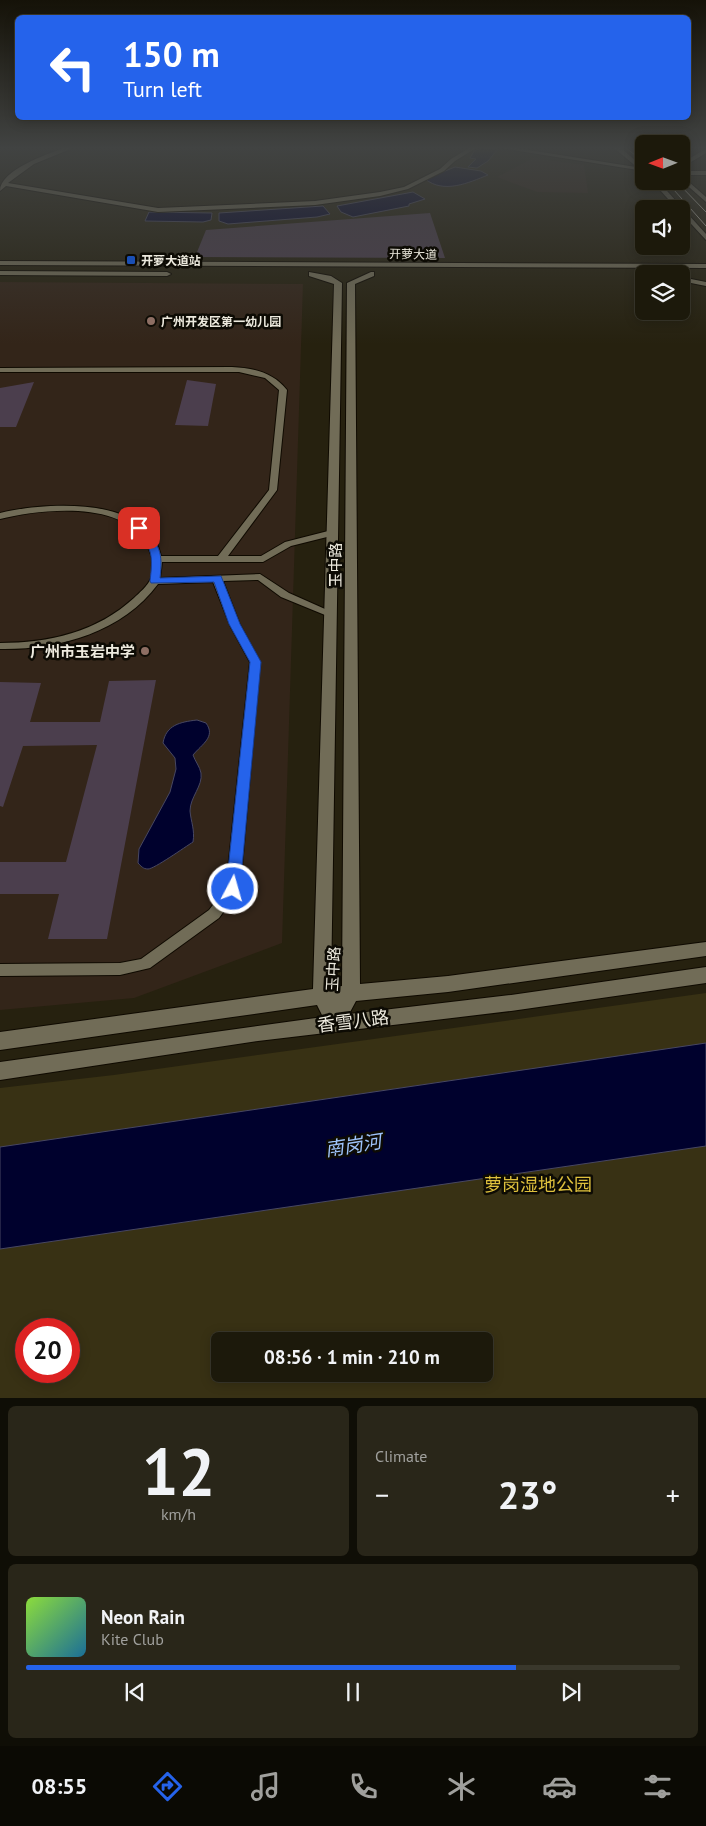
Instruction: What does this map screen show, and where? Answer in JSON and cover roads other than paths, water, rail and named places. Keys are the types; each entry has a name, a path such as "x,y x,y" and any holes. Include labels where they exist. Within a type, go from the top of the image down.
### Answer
{"street":[{"path":"690,219 706,238"},
{"name":"开萝大道","path":"0,264 706,266"},
{"path":"597,266 614,269 599,275"},
{"path":"0,273 176,274"},
{"name":"玉中路","path":"335,1023 322,996 338,284 333,280 308,274 342,274"},
{"name":"玉中路","path":"335,1023 351,993 351,282 376,274 351,274"},
{"path":"690,275 706,275"},
{"path":"690,281 706,284"},
{"name":"香雪八路","path":"0,1041 322,996 448,984 706,949"},
{"name":"香雪八路","path":"0,1071 258,1033 511,1003 706,975"}],"lane":[{"path":"0,370 232,369 249,370 279,384 282,390 273,490 221,559"},
{"path":"0,516 36,509 66,508 94,511 119,518 139,528 152,542 158,559 155,581 135,603 112,620 81,633 46,643 0,646"},
{"path":"158,559 263,559 288,544 332,533"},
{"path":"155,581 260,577 285,595 330,613"},
{"path":"0,970 120,968 145,964 214,914 233,889 255,662 234,624 217,578"}],"water":[{"path":"148,213 212,213 211,220 203,222 145,221"},
{"path":"219,213 330,214 317,217 228,224 219,221"},
{"path":"344,213 372,213 353,217"},
{"path":"197,720 206,723 209,728 209,736 193,755 201,778 190,811 194,834 193,842 151,868 142,867 138,863 139,849 170,792 176,769 175,758 163,743 165,737 171,728 185,722"},
{"name":"南岗河","path":"706,1043 706,1146 0,1249 0,1147"}],"tram line":[{"path":"695,213 706,226"}],"place":[{"name":"开萝大道站","path":"131,260"},
{"name":"广州开发区第一幼儿园","path":"151,321"},
{"name":"广州市玉岩中学","path":"145,651"}],"park label":[{"name":"萝岗湿地公园","path":"538,1184"}]}
